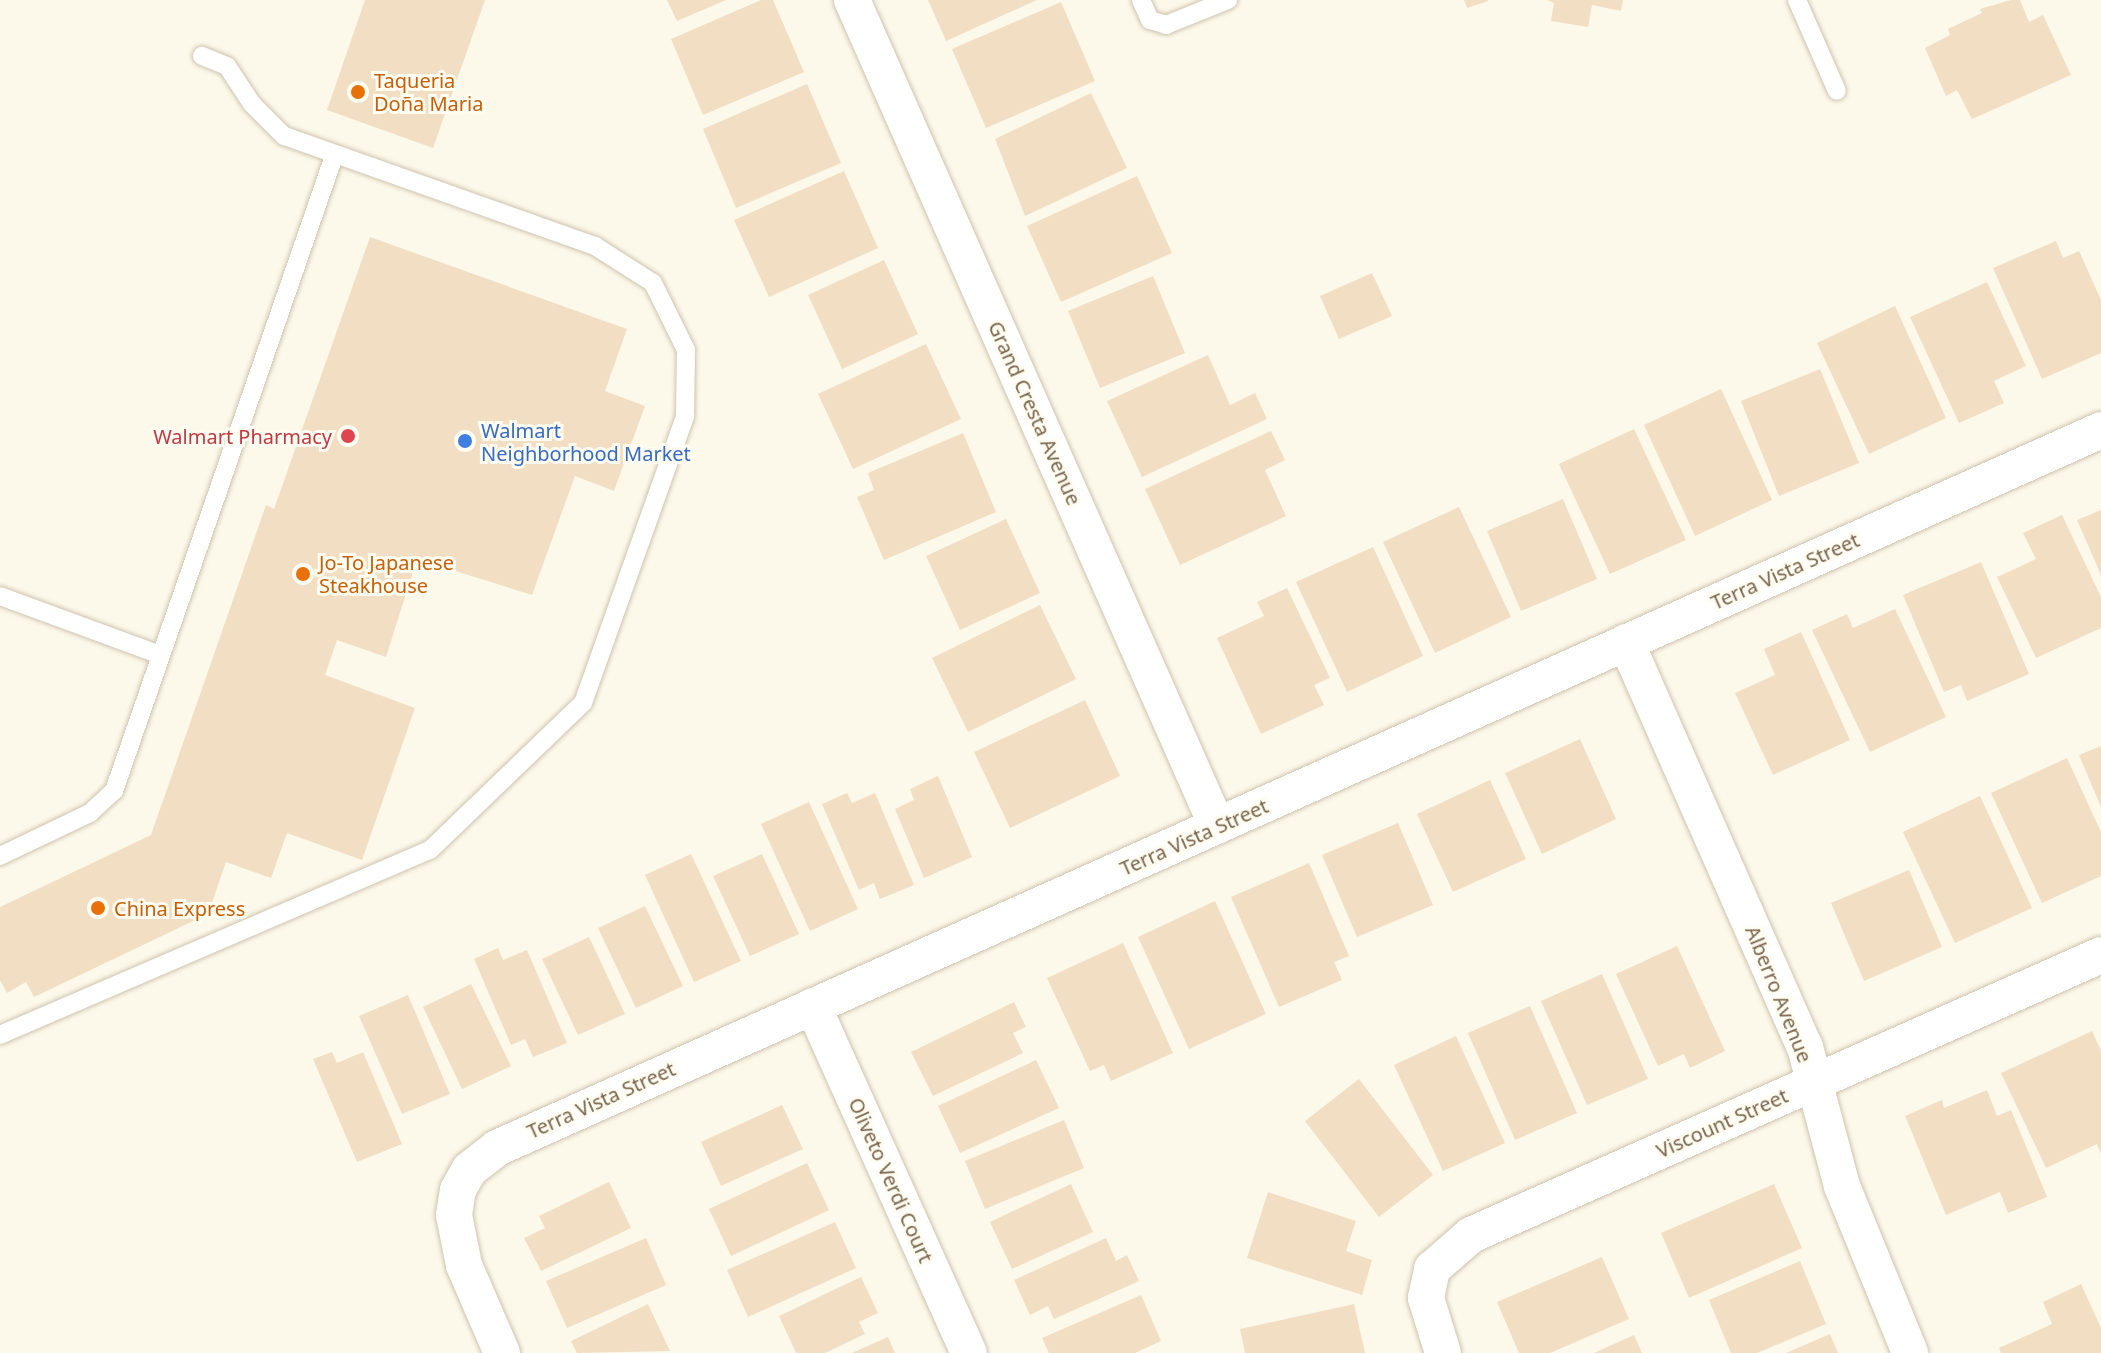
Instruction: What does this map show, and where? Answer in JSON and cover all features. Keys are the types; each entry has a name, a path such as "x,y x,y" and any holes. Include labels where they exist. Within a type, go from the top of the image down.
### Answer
{"street":[{"name":"Grand Cresta Avenue","path":"852,0 1217,826"},
{"name":"Terra Vista Street","path":"502,1353 457,1244 458,1190 469,1170 523,1134 2101,430"},
{"name":"Alberro Avenue","path":"1626,642 1805,1047 1842,1186 1910,1353"},
{"name":"Viscount Street","path":"1443,1353 1426,1298 1432,1269 1471,1235 2101,955"},
{"name":"Oliveto Verdi Court","path":"813,1006 969,1353"}],"lane":[{"path":"1141,0 1150,20 1166,25 1228,0"},
{"path":"1797,0 1837,91"},
{"path":"0,1035 430,850 583,703 685,416 686,350 653,283 595,246 334,156 272,128 227,66 202,56"},
{"path":"0,856 109,799 334,156"},
{"path":"0,596 160,655"}],"building":[{"path":"365,0 485,0 433,148 327,110"},
{"path":"667,0 726,0 677,21"},
{"path":"761,0 773,0 804,72 703,115 671,39"},
{"path":"928,0 1037,0 946,41"},
{"path":"1464,0 1488,0 1488,1 1467,8"},
{"path":"1547,0 1623,0 1621,11 1592,5 1588,27 1551,21 1554,3"},
{"path":"2020,0 2029,22 2043,15 2071,75 1972,119 1957,90 1946,96 1925,48 1950,35 1948,29 1982,13 1980,9"},
{"path":"1061,2 1095,81 986,128 952,49"},
{"path":"807,84 841,163 736,208 703,129"},
{"path":"1091,93 1127,168 1025,216 995,139"},
{"path":"844,171 878,248 769,297 734,220"},
{"path":"1137,176 1172,253 1061,302 1027,226"},
{"path":"370,237 627,329 605,391 645,406 614,491 575,476 532,595 417,559 386,657 337,640 325,675 415,708 362,860 287,833 271,878 226,862 208,914 34,997 26,982 7,993 0,980 0,907 151,835 266,505 274,509"},
{"path":"2056,241 2063,258 2079,251 2101,300 2101,353 2042,379 1993,268"},
{"path":"884,260 918,334 842,369 808,295"},
{"path":"1372,273 1392,316 1339,339 1320,296"},
{"path":"1153,276 1185,353 1100,388 1068,311"},
{"path":"1987,282 2026,366 1994,381 2004,403 1959,423 1910,317"},
{"path":"1895,306 1946,418 1869,454 1817,343"},
{"path":"926,344 961,419 853,469 818,394"},
{"path":"1208,355 1230,405 1255,393 1267,419 1142,477 1107,401"},
{"path":"1820,369 1859,463 1779,496 1741,401"},
{"path":"1721,389 1772,500 1695,536 1644,425"},
{"path":"1634,429 1686,540 1610,574 1559,464"},
{"path":"1271,431 1285,460 1265,470 1286,516 1180,565 1145,489"},
{"path":"963,433 996,512 884,560 857,497 874,490 868,473"},
{"path":"1563,499 1597,579 1521,611 1487,531"},
{"path":"1459,507 1511,617 1435,653 1383,542"},
{"path":"2101,510 2101,575 2077,520"},
{"path":"2062,515 2101,597 2101,628 2036,658 1997,577 2036,559 2023,533"},
{"path":"1006,519 1040,593 960,630 926,556"},
{"path":"1373,547 1423,656 1347,692 1296,582"},
{"path":"1981,562 2029,674 1967,701 1961,685 1944,692 1903,595"},
{"path":"1287,588 1330,678 1314,685 1324,705 1261,734 1217,638 1264,616 1257,602"},
{"path":"1040,605 1076,679 968,732 932,658"},
{"path":"1895,609 1946,717 1870,752 1812,630 1847,614 1853,628"},
{"path":"1801,632 1850,740 1773,775 1735,693 1775,675 1764,649"},
{"path":"1085,700 1120,776 1010,828 974,752"},
{"path":"1580,739 1616,819 1542,854 1505,773"},
{"path":"2101,746 2101,807 2079,755"},
{"path":"2067,758 2101,832 2101,876 2042,903 1991,793"},
{"path":"938,776 972,857 924,878 895,809 914,800 910,789"},
{"path":"1490,780 1526,859 1453,892 1417,814"},
{"path":"847,793 852,803 875,793 914,885 880,899 874,883 859,890 822,804"},
{"path":"1980,796 2032,908 1955,943 1903,832"},
{"path":"809,802 858,909 810,931 761,824"},
{"path":"1398,823 1433,905 1357,937 1322,855"},
{"path":"691,854 741,961 694,982 645,875"},
{"path":"762,854 799,934 750,956 713,876"},
{"path":"1309,863 1349,956 1334,962 1342,980 1279,1007 1231,897"},
{"path":"1909,870 1942,947 1864,981 1831,903"},
{"path":"1215,901 1266,1014 1189,1049 1138,937"},
{"path":"645,906 683,986 636,1008 598,928"},
{"path":"589,937 625,1014 578,1035 542,959"},
{"path":"1123,943 1173,1053 1111,1081 1104,1065 1090,1071 1047,978"},
{"path":"1677,946 1725,1051 1690,1068 1684,1054 1658,1066 1616,974"},
{"path":"498,948 503,960 527,950 567,1043 533,1057 525,1039 511,1045 474,959"},
{"path":"1602,974 1648,1079 1587,1105 1541,1001"},
{"path":"471,984 511,1066 462,1089 423,1007"},
{"path":"408,995 450,1094 402,1114 359,1016"},
{"path":"1014,1002 1026,1027 1013,1033 1023,1053 933,1096 911,1052"},
{"path":"1530,1006 1577,1113 1515,1140 1468,1033"},
{"path":"2092,1031 2101,1051 2101,1154 2097,1144 2046,1168 2001,1073"},
{"path":"1456,1036 1505,1143 1443,1171 1394,1065"},
{"path":"332,1052 337,1063 363,1052 402,1144 357,1162 313,1059"},
{"path":"1036,1060 1059,1108 960,1153 938,1106"},
{"path":"1359,1079 1433,1175 1379,1217 1305,1121"},
{"path":"1987,1090 1997,1116 2011,1110 2047,1197 2008,1213 2000,1192 1946,1215 1905,1116 1942,1100 1944,1108"},
{"path":"782,1105 803,1149 721,1186 701,1142"},
{"path":"1064,1120 1084,1168 985,1209 965,1161"},
{"path":"807,1163 829,1210 731,1256 709,1209"},
{"path":"609,1182 631,1228 541,1271 524,1238 545,1228 539,1216"},
{"path":"1071,1184 1093,1232 1012,1269 990,1222"},
{"path":"1774,1184 1802,1248 1689,1298 1661,1233"},
{"path":"1268,1192 1356,1221 1346,1251 1372,1260 1362,1295 1247,1258"},
{"path":"835,1222 856,1268 748,1317 727,1270"},
{"path":"646,1238 666,1285 567,1328 546,1281"},
{"path":"1106,1238 1116,1261 1127,1255 1139,1281 1054,1319 1048,1306 1030,1315 1014,1280"},
{"path":"1602,1257 1629,1319 1550,1353 1519,1353 1497,1302"},
{"path":"1800,1261 1826,1324 1757,1353 1731,1353 1709,1300"},
{"path":"861,1277 878,1313 859,1322 865,1334 825,1353 796,1353 779,1316"},
{"path":"2081,1284 2101,1328 2101,1353 2001,1353 1999,1348 2052,1324 2043,1302"},
{"path":"1141,1295 1161,1341 1135,1353 1049,1353 1042,1338"},
{"path":"648,1304 670,1351 577,1353 571,1341"},
{"path":"1354,1304 1365,1353 1245,1353 1240,1329"},
{"path":"1830,1334 1838,1353 1786,1353"},
{"path":"1634,1335 1642,1353 1594,1353"},
{"path":"888,1337 895,1353 852,1353"}],"place":[{"name":"Taqueria Doña Maria","path":"358,92"},
{"name":"Walmart Pharmacy","path":"348,436"},
{"name":"Walmart Neighborhood Market","path":"465,441"},
{"name":"Jo-To Japanese Steakhouse","path":"303,574"},
{"name":"China Express","path":"98,908"}]}
